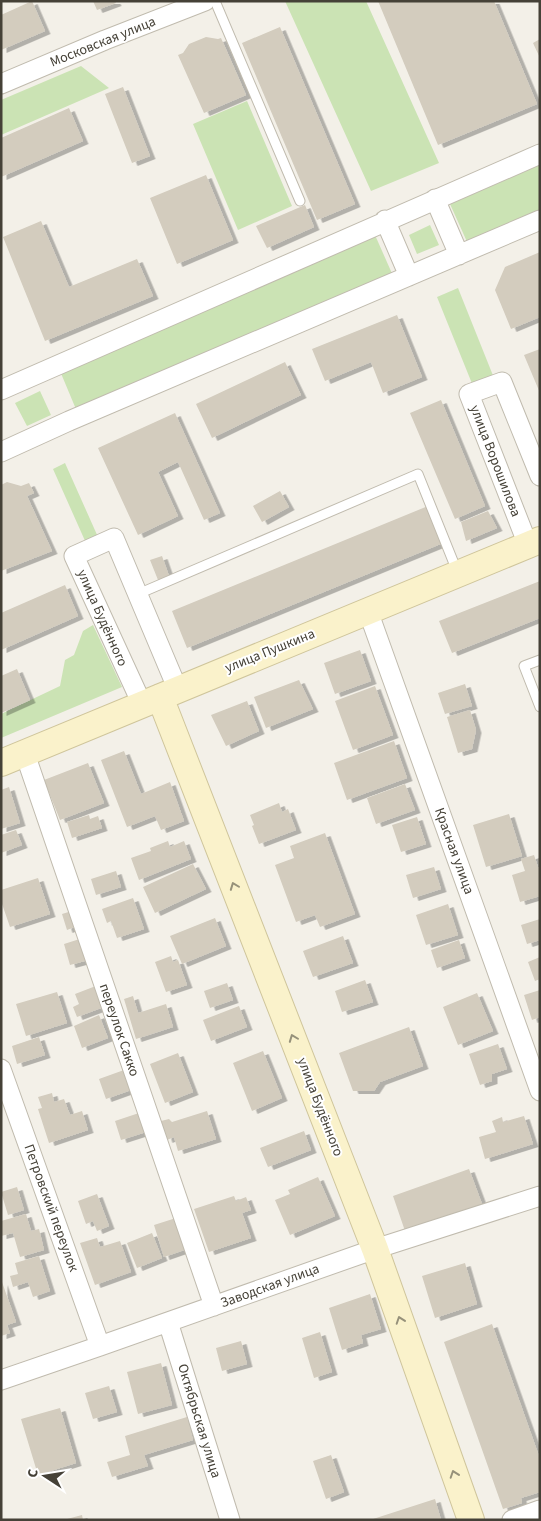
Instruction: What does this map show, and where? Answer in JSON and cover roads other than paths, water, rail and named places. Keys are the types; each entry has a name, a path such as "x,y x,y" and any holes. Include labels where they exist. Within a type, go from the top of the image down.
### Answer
{"street":[{"name":"Московская улица","path":"1,84 105,40 205,1"},
{"path":"1,390 385,220 540,154"},
{"path":"435,199 458,255"},
{"path":"385,220 409,276"},
{"path":"1,452 69,421 540,220"},
{"name":"улица Ворошилова","path":"534,543 469,394 502,382 540,476"},
{"name":"улица Будённого","path":"160,697 74,556 114,538 138,594 160,697 375,1249 471,1520"},
{"name":"улица Пушкина","path":"13,759 534,543"},
{"name":"Красная улица","path":"368,611 540,1091"},
{"name":"переулок Сакко","path":"13,759 214,1306"},
{"name":"Петровский переулок","path":"1,1069 100,1346"},
{"name":"Заводская улица","path":"1,1380 375,1249 540,1196"},
{"name":"Октябрьская улица","path":"168,1322 230,1520"},
{"path":"512,1520 540,1510"}],"lane":[{"path":"215,1 300,202"},
{"path":"138,594 418,474 458,574"},
{"path":"540,660 524,666 540,707"}]}
